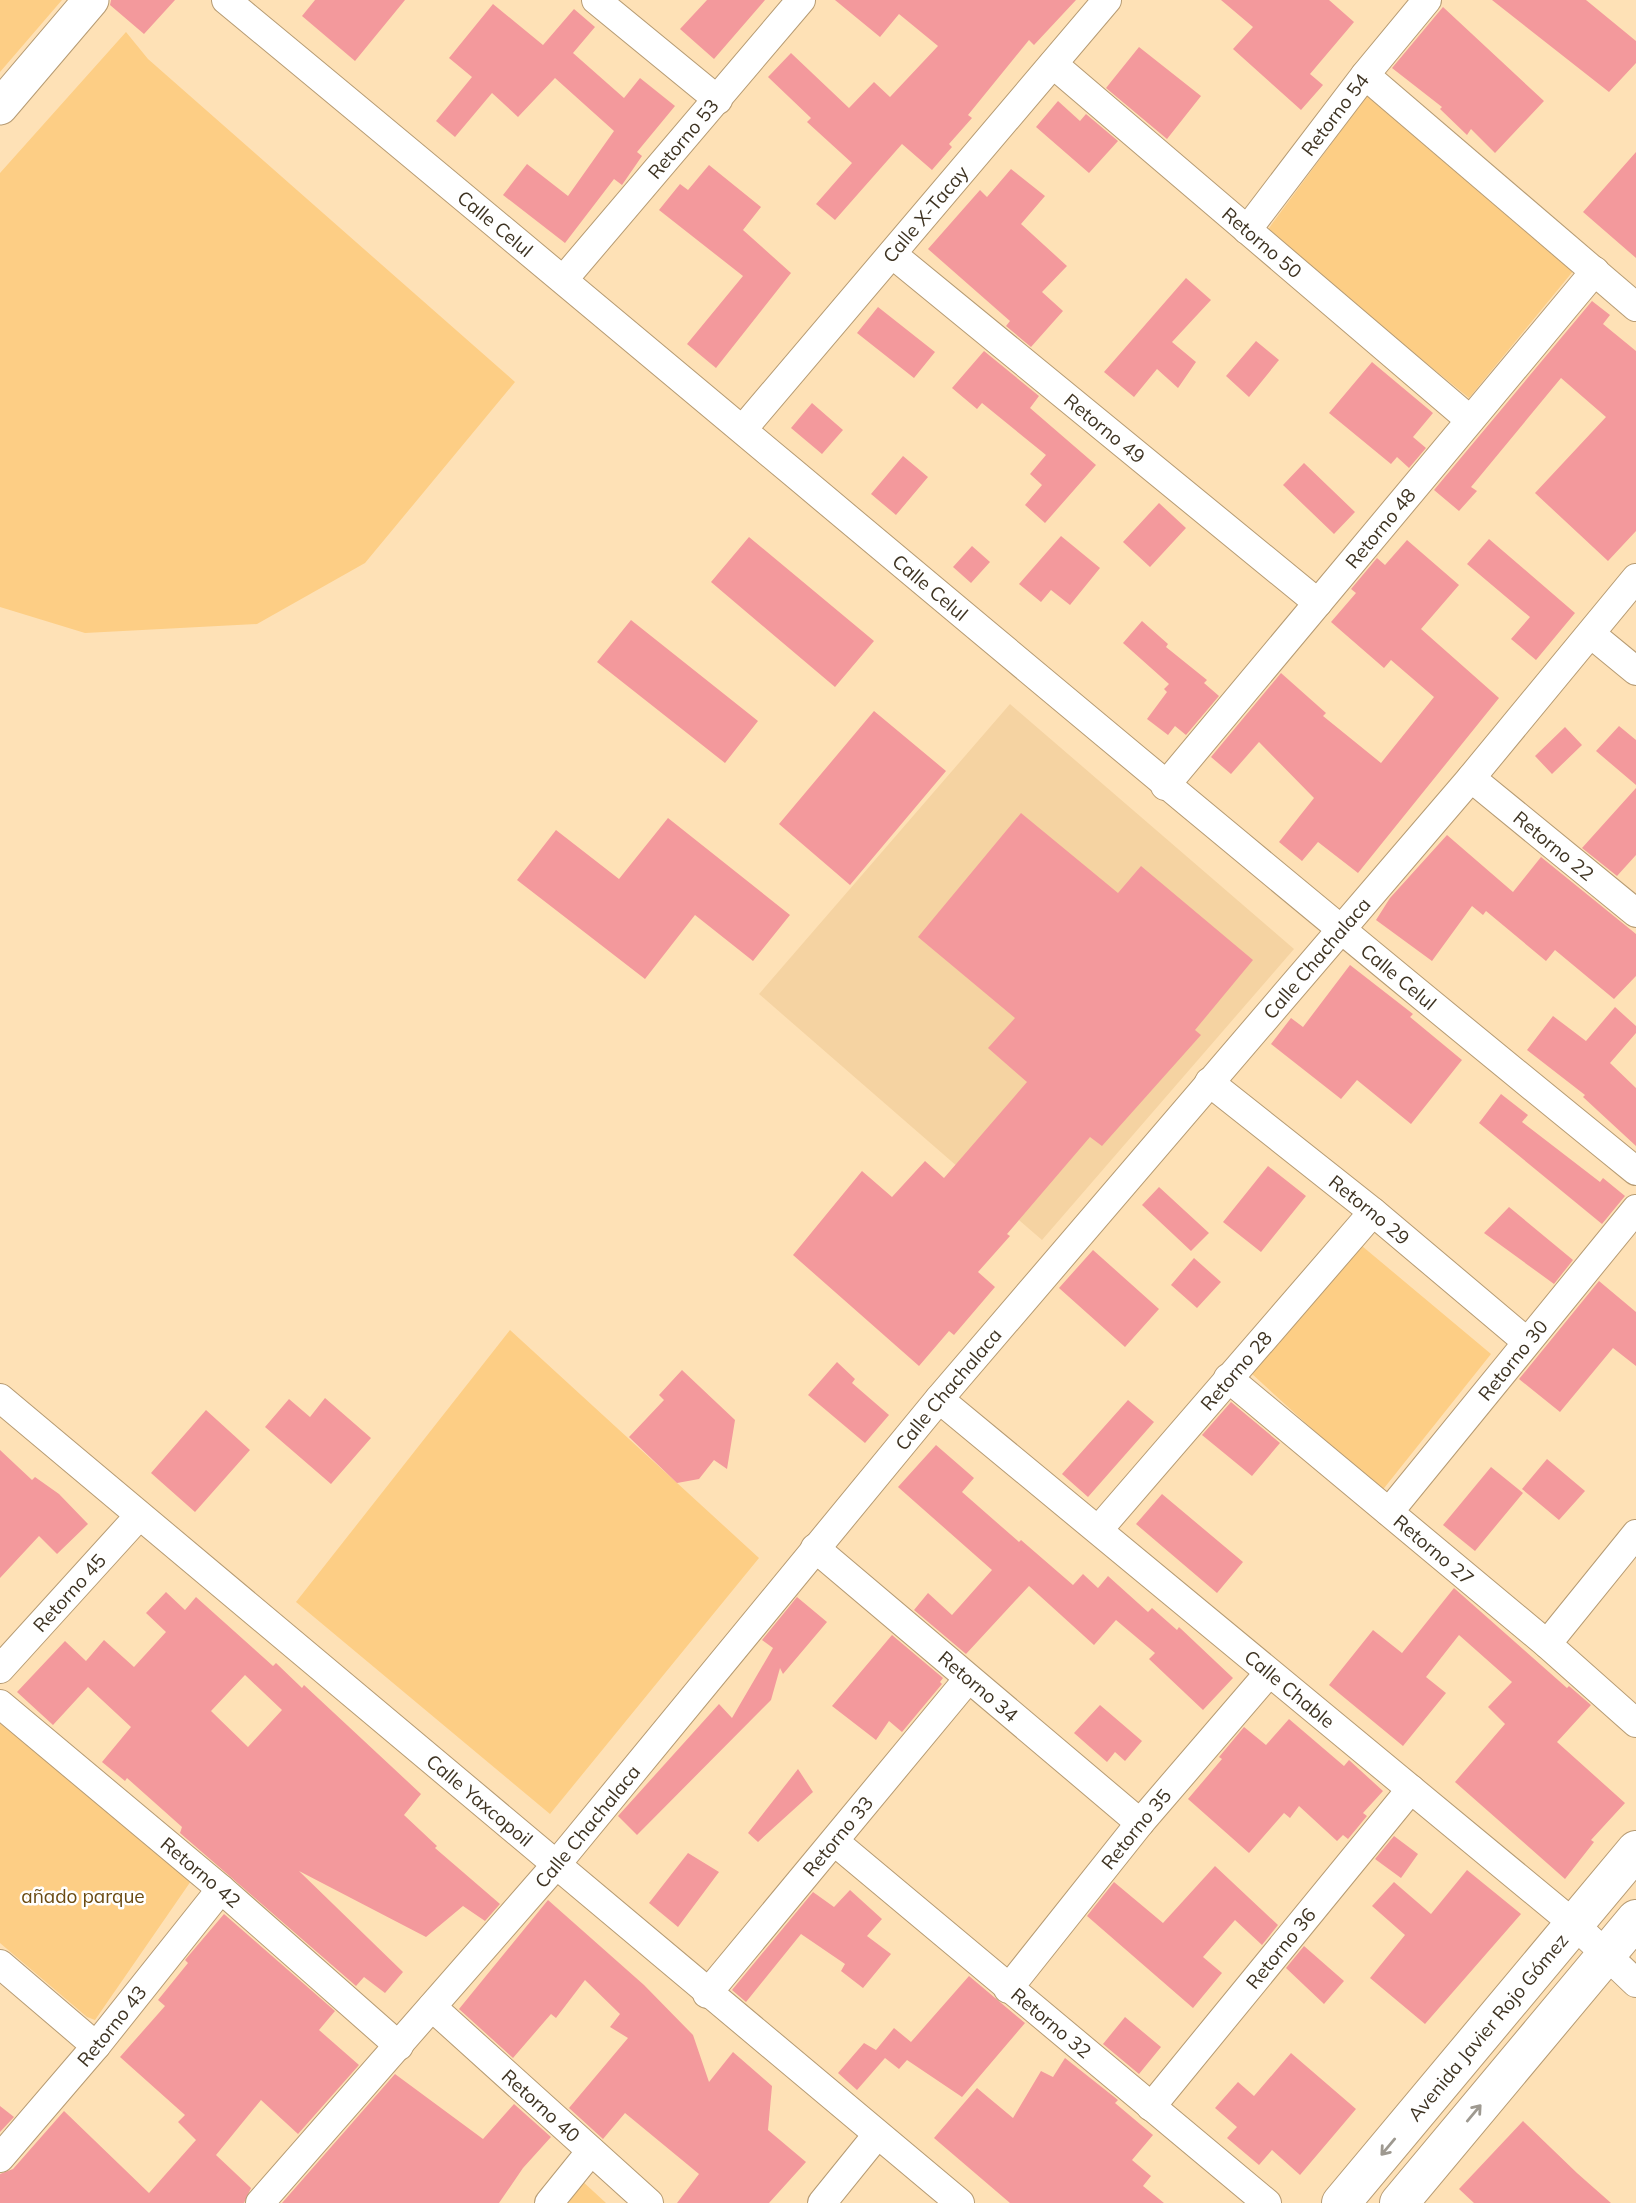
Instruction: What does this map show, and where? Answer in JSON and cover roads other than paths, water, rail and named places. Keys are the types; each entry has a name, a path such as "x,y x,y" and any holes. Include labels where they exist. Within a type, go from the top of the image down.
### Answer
{"main road":[{"name":"Avenida Javier Rojo Gómez","path":"1341,2203 1636,1850"},
{"path":"1399,2203 1636,1919"}],"street":[{"path":"0,107 91,0"},
{"name":"Calle Celul","path":"226,0 564,279 1165,786 1636,1171"},
{"path":"596,0 718,100"},
{"name":"Retorno 53","path":"564,279 801,0"},
{"name":"Calle X-Tacay","path":"743,429 1107,0"},
{"name":"Retorno 54","path":"1247,230 1365,75 1427,0"},
{"name":"Retorno 50","path":"1053,64 1470,420"},
{"path":"1365,75 1636,307"},
{"name":"Retorno 49","path":"892,254 1318,603"},
{"name":"Retorno 48","path":"1165,786 1595,271"},
{"name":"Calle Chachalaca","path":"260,2203 555,1866 939,1398 1471,778 1636,578"},
{"path":"1591,634 1636,671"},
{"name":"Retorno 22","path":"1471,778 1636,913"},
{"name":"Retorno 29","path":"1209,1082 1373,1212 1526,1341"},
{"name":"Retorno 30","path":"1388,1512 1636,1209"},
{"name":"Retorno 28","path":"1100,1528 1373,1212"},
{"name":"Retorno 27","path":"1228,1378 1547,1644 1636,1723"},
{"name":"Calle Yaxcopoil","path":"0,1398 138,1517 960,2203"},
{"name":"Calle Chable","path":"939,1398 1100,1528 1268,1674 1574,1924 1636,1983"},
{"name":"Retorno 45","path":"0,1669 138,1517"},
{"path":"1547,1644 1636,1534"},
{"name":"Retorno 34","path":"815,1548 1140,1823"},
{"name":"Retorno 35","path":"1008,1989 1140,1823 1268,1674"},
{"name":"Retorno 33","path":"707,1994 968,1679"},
{"name":"Retorno 42","path":"0,1704 220,1889 399,2046"},
{"name":"Retorno 36","path":"1151,2107 1411,1789"},
{"name":"Retorno 32","path":"835,1842 1008,1989 1268,2203"},
{"name":"Retorno 43","path":"0,2158 96,2046 220,1889"},
{"path":"0,1964 96,2046"},
{"name":"Retorno 40","path":"432,2007 649,2203"},
{"path":"822,2203 877,2135"},
{"path":"549,2203 591,2151"}],"park label":[{"name":"añado parque","path":"83,1896"}]}
